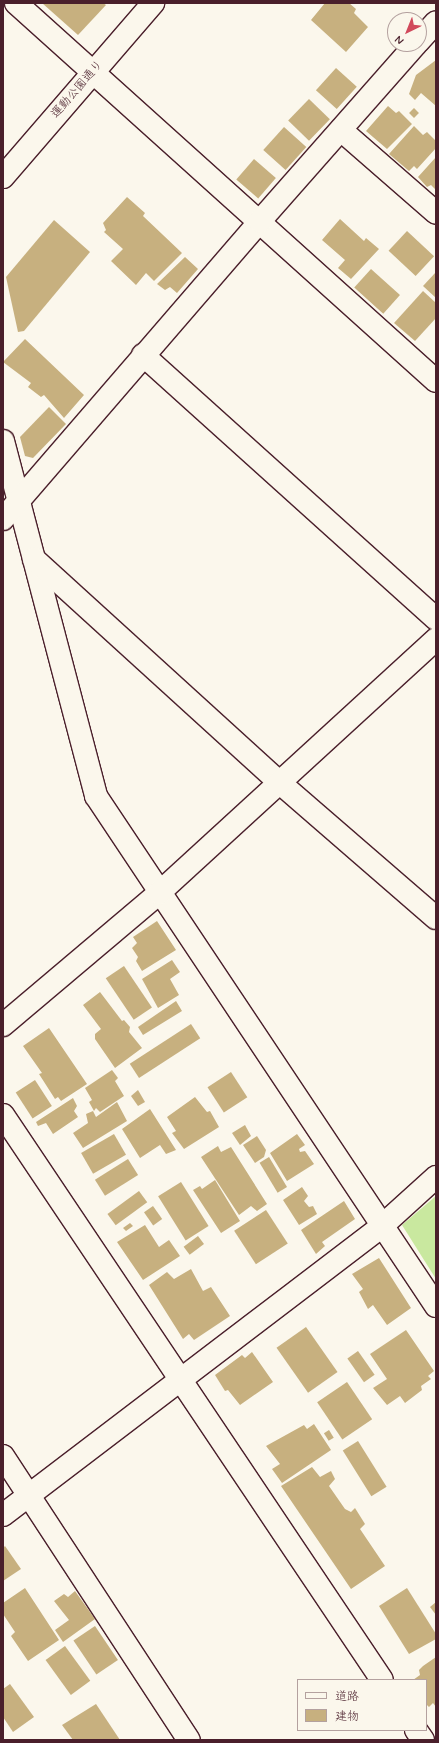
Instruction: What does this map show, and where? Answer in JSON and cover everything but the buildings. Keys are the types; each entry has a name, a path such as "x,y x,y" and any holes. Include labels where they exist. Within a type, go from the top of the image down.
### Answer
{"street":[{"path":"16,3 436,381"},
{"name":"運動公園通り","path":"3,177 153,3"},
{"path":"427,32 436,22"},
{"path":"3,519 143,355 409,52"},
{"path":"341,130 436,213"},
{"path":"143,355 436,619"},
{"path":"3,441 96,796 159,893 436,1306"},
{"path":"34,559 280,782 436,918"},
{"path":"3,1025 159,893 436,639"},
{"path":"3,1115 381,1679"},
{"path":"3,1515 382,1225 436,1177"},
{"path":"3,1456 189,1740"},
{"path":"417,1731 423,1740"}],"green space":[{"path":"436,1196 436,1279 402,1225"}]}
